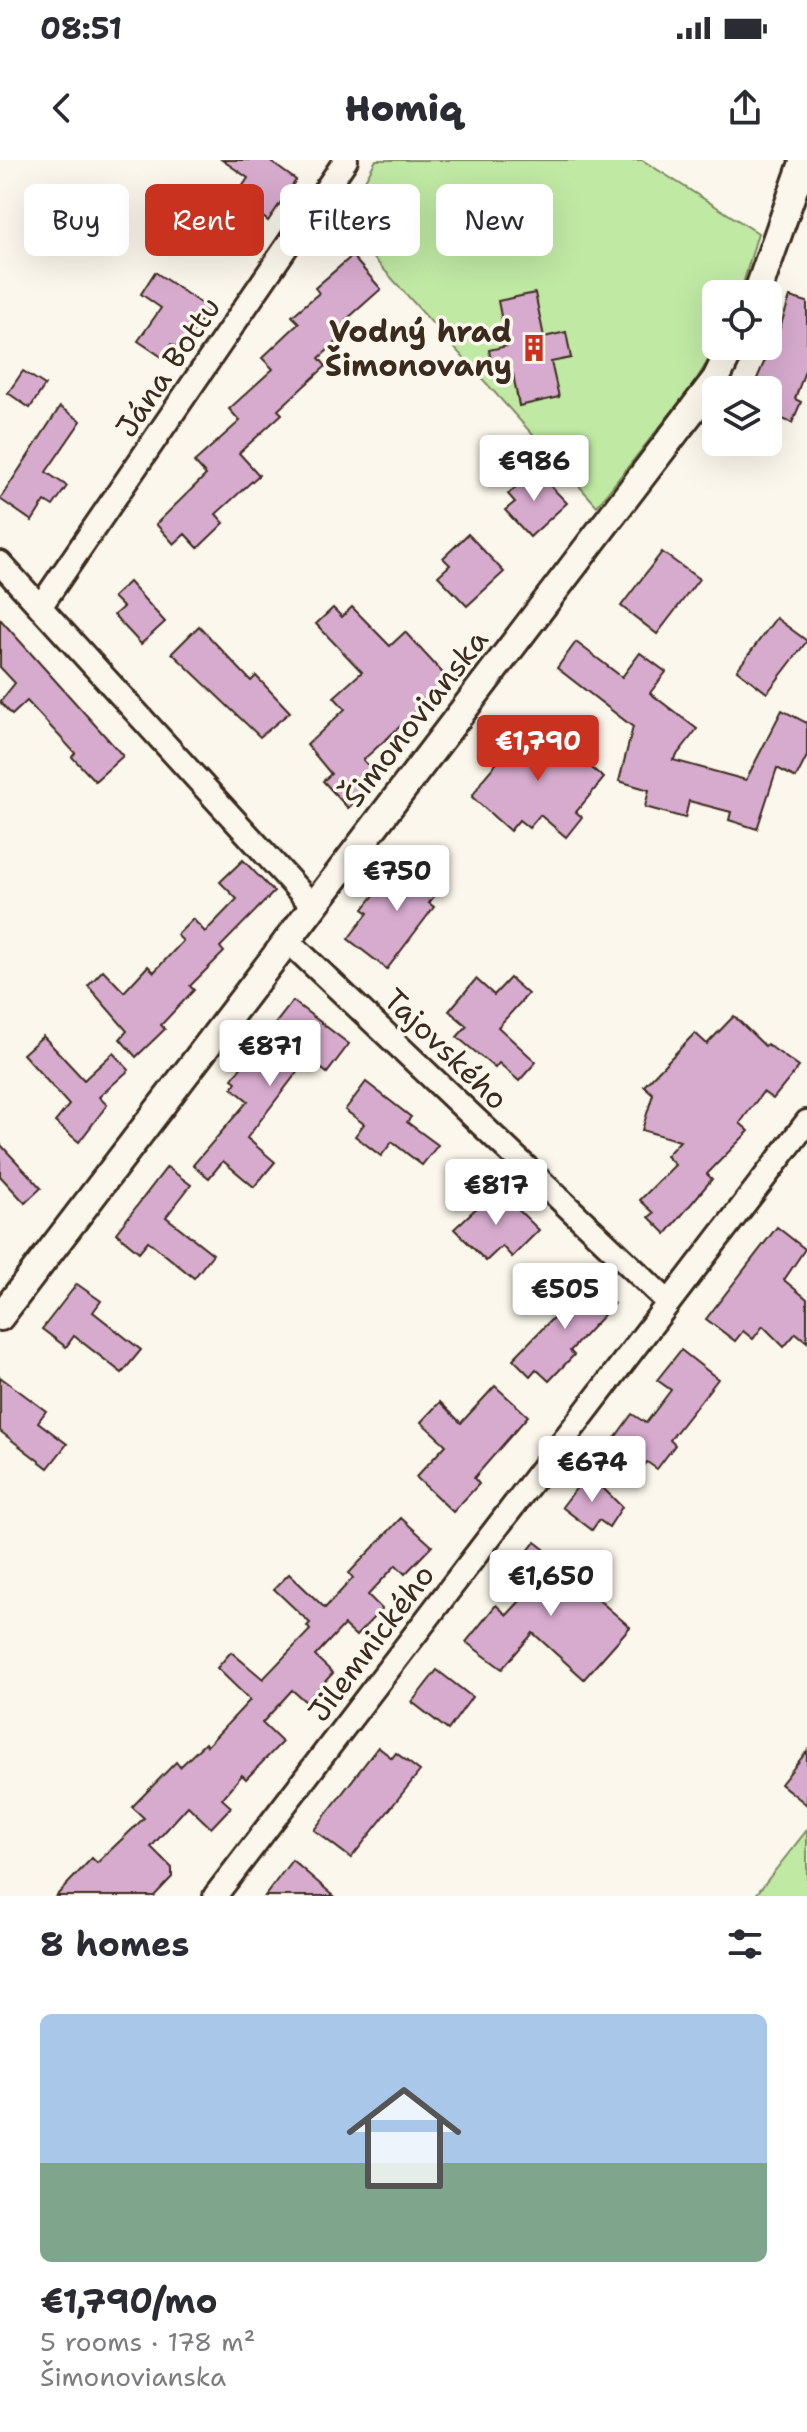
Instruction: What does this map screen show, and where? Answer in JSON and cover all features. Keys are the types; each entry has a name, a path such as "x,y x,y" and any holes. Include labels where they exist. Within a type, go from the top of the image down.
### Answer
{"street":[{"name":"Jána Bottu","path":"40,607 346,160"},
{"path":"762,280 804,160"},
{"name":"Šimonovianska","path":"0,1317 716,379 725,360"},
{"path":"0,563 312,905"},
{"name":"Tajovského","path":"286,939 668,1302"},
{"name":"Jilemnického","path":"215,1896 807,1122"}],"green space":[{"path":"376,160 642,160 758,233 744,280 702,280 702,360 708,360 695,382 597,506 372,256 420,256 420,184 363,184"},
{"path":"807,1830 807,1896 755,1896"}],"building":[{"path":"222,160 268,160 296,180 293,184 280,184 280,203 268,221 264,218 264,184 244,184 248,178"},
{"path":"352,256 381,289 346,320 352,328 319,358 326,366 278,410 282,414 239,453 259,475 216,514 224,523 198,548 185,534 174,544 156,524 206,475 194,462 240,421 229,409 273,369 262,358 299,323 292,316 319,293 315,288"},
{"path":"155,272 209,309 181,350 171,344 162,357 138,341 161,308 141,294"},
{"name":"Vodný hrad Šimonovany","path":"535,293 544,337 566,332 571,358 551,362 559,397 519,406 513,374 494,378 489,350 507,346 498,301"},
{"path":"790,297 807,302 807,365 795,399 801,402 792,423 782,419 782,376 758,376 765,360 782,360 782,321"},
{"path":"23,371 45,385 30,408 8,393"},
{"path":"60,407 81,421 46,472 67,486 53,506 45,501 32,521 0,499"},
{"path":"535,470 567,503 530,537 505,510 515,502 508,494"},
{"path":"468,534 504,572 467,606 438,576 450,565 443,558"},
{"path":"662,552 699,579 657,634 621,606"},
{"path":"129,582 165,622 141,644 114,615 123,607 113,597"},
{"path":"352,607 390,646 405,632 450,681 363,760 381,779 348,808 323,781 331,774 307,745 345,709 334,697 362,672 316,624 333,608 342,617"},
{"path":"776,618 807,641 767,693 737,670"},
{"path":"0,619 123,756 95,781 72,757 75,753 27,701 12,715 0,702 15,683 0,667"},
{"path":"199,626 251,681 256,676 290,712 260,737 172,653"},
{"path":"576,642 622,677 640,653 666,672 650,693 697,729 673,760 746,780 782,710 807,723 807,756 796,778 777,768 757,829 729,820 731,812 689,801 685,818 645,807 649,790 619,781 633,727 557,668"},
{"path":"533,720 604,778 576,812 582,817 566,837 540,815 529,828 519,820 510,831 472,797 483,779"},
{"path":"243,860 274,892 220,947 224,952 190,986 194,990 161,1025 165,1029 136,1057 120,1039 127,1031 88,986 103,970 124,992 148,966 154,972 183,941 177,935 193,919 205,932 237,899 220,882"},
{"path":"408,860 425,873 431,867 447,880 429,903 434,907 387,969 348,939 368,913 363,909 379,889 384,893"},
{"path":"510,978 528,994 498,1027 536,1062 519,1081 499,1063 495,1068 457,1037 467,1026 449,1011 476,979 494,995"},
{"path":"293,1001 349,1044 327,1073 308,1058 247,1138 275,1162 254,1187 223,1161 209,1178 193,1165 248,1101 232,1088 236,1082 232,1079"},
{"path":"734,1016 765,1046 767,1044 799,1067 773,1099 763,1092 740,1123 749,1131 707,1174 712,1179 666,1234 649,1217 654,1213 640,1200 675,1165 666,1156 680,1141 642,1130 653,1094 644,1086 695,1033 707,1044"},
{"path":"43,1036 84,1080 113,1053 129,1070 99,1097 107,1105 79,1142 55,1122 69,1105 23,1054"},
{"path":"366,1082 411,1117 407,1122 438,1145 422,1165 392,1142 381,1156 355,1136 364,1124 345,1110"},
{"path":"0,1144 41,1188 25,1203 0,1176"},
{"path":"167,1167 191,1185 166,1217 213,1254 194,1278 148,1241 139,1252 116,1233"},
{"path":"497,1189 539,1230 512,1257 502,1246 486,1261 454,1229"},
{"path":"777,1227 805,1249 784,1280 807,1299 807,1342 796,1333 784,1347 763,1326 753,1339 743,1331 735,1341 706,1319"},
{"path":"584,1275 614,1304 570,1351 574,1355 549,1381 536,1369 530,1376 513,1359 575,1295 570,1290"},
{"path":"77,1284 101,1301 93,1312 141,1350 122,1373 74,1336 66,1347 42,1329"},
{"path":"681,1350 718,1379 670,1440 675,1445 657,1469 647,1462 641,1470 609,1446 632,1414 646,1423 671,1390 657,1380"},
{"path":"0,1377 46,1411 38,1422 67,1444 48,1468 0,1431"},
{"path":"495,1386 528,1416 474,1478 479,1484 453,1512 416,1477 446,1445 421,1422 440,1402 461,1423"},
{"path":"588,1473 622,1507 609,1527 599,1520 592,1530 562,1507"},
{"path":"401,1518 432,1546 405,1574 396,1565 368,1595 382,1609 356,1636 344,1625 315,1656 333,1673 306,1702 292,1690 262,1723 282,1742 246,1779 242,1775 222,1799 231,1807 211,1828 188,1806 151,1847 172,1868 172,1877 154,1896 56,1896 92,1858 97,1863 144,1818 132,1807 176,1762 180,1767 205,1743 207,1746 250,1700 217,1668 231,1652 263,1679 310,1630 307,1626 310,1623 274,1589 289,1574 325,1608 353,1578 349,1573"},
{"path":"535,1542 581,1578 578,1582 630,1627 584,1679 533,1633 502,1669 466,1642 496,1605 507,1615 533,1587 514,1569"},
{"path":"437,1670 472,1697 448,1730 412,1702"},
{"path":"378,1747 392,1758 396,1753 420,1771 351,1858 314,1830"},
{"path":"807,1751 807,1805 781,1784"},
{"path":"292,1860 334,1896 265,1896"}],"place":[{"name":"Vodný hrad Šimonovany","path":"534,348"}]}
